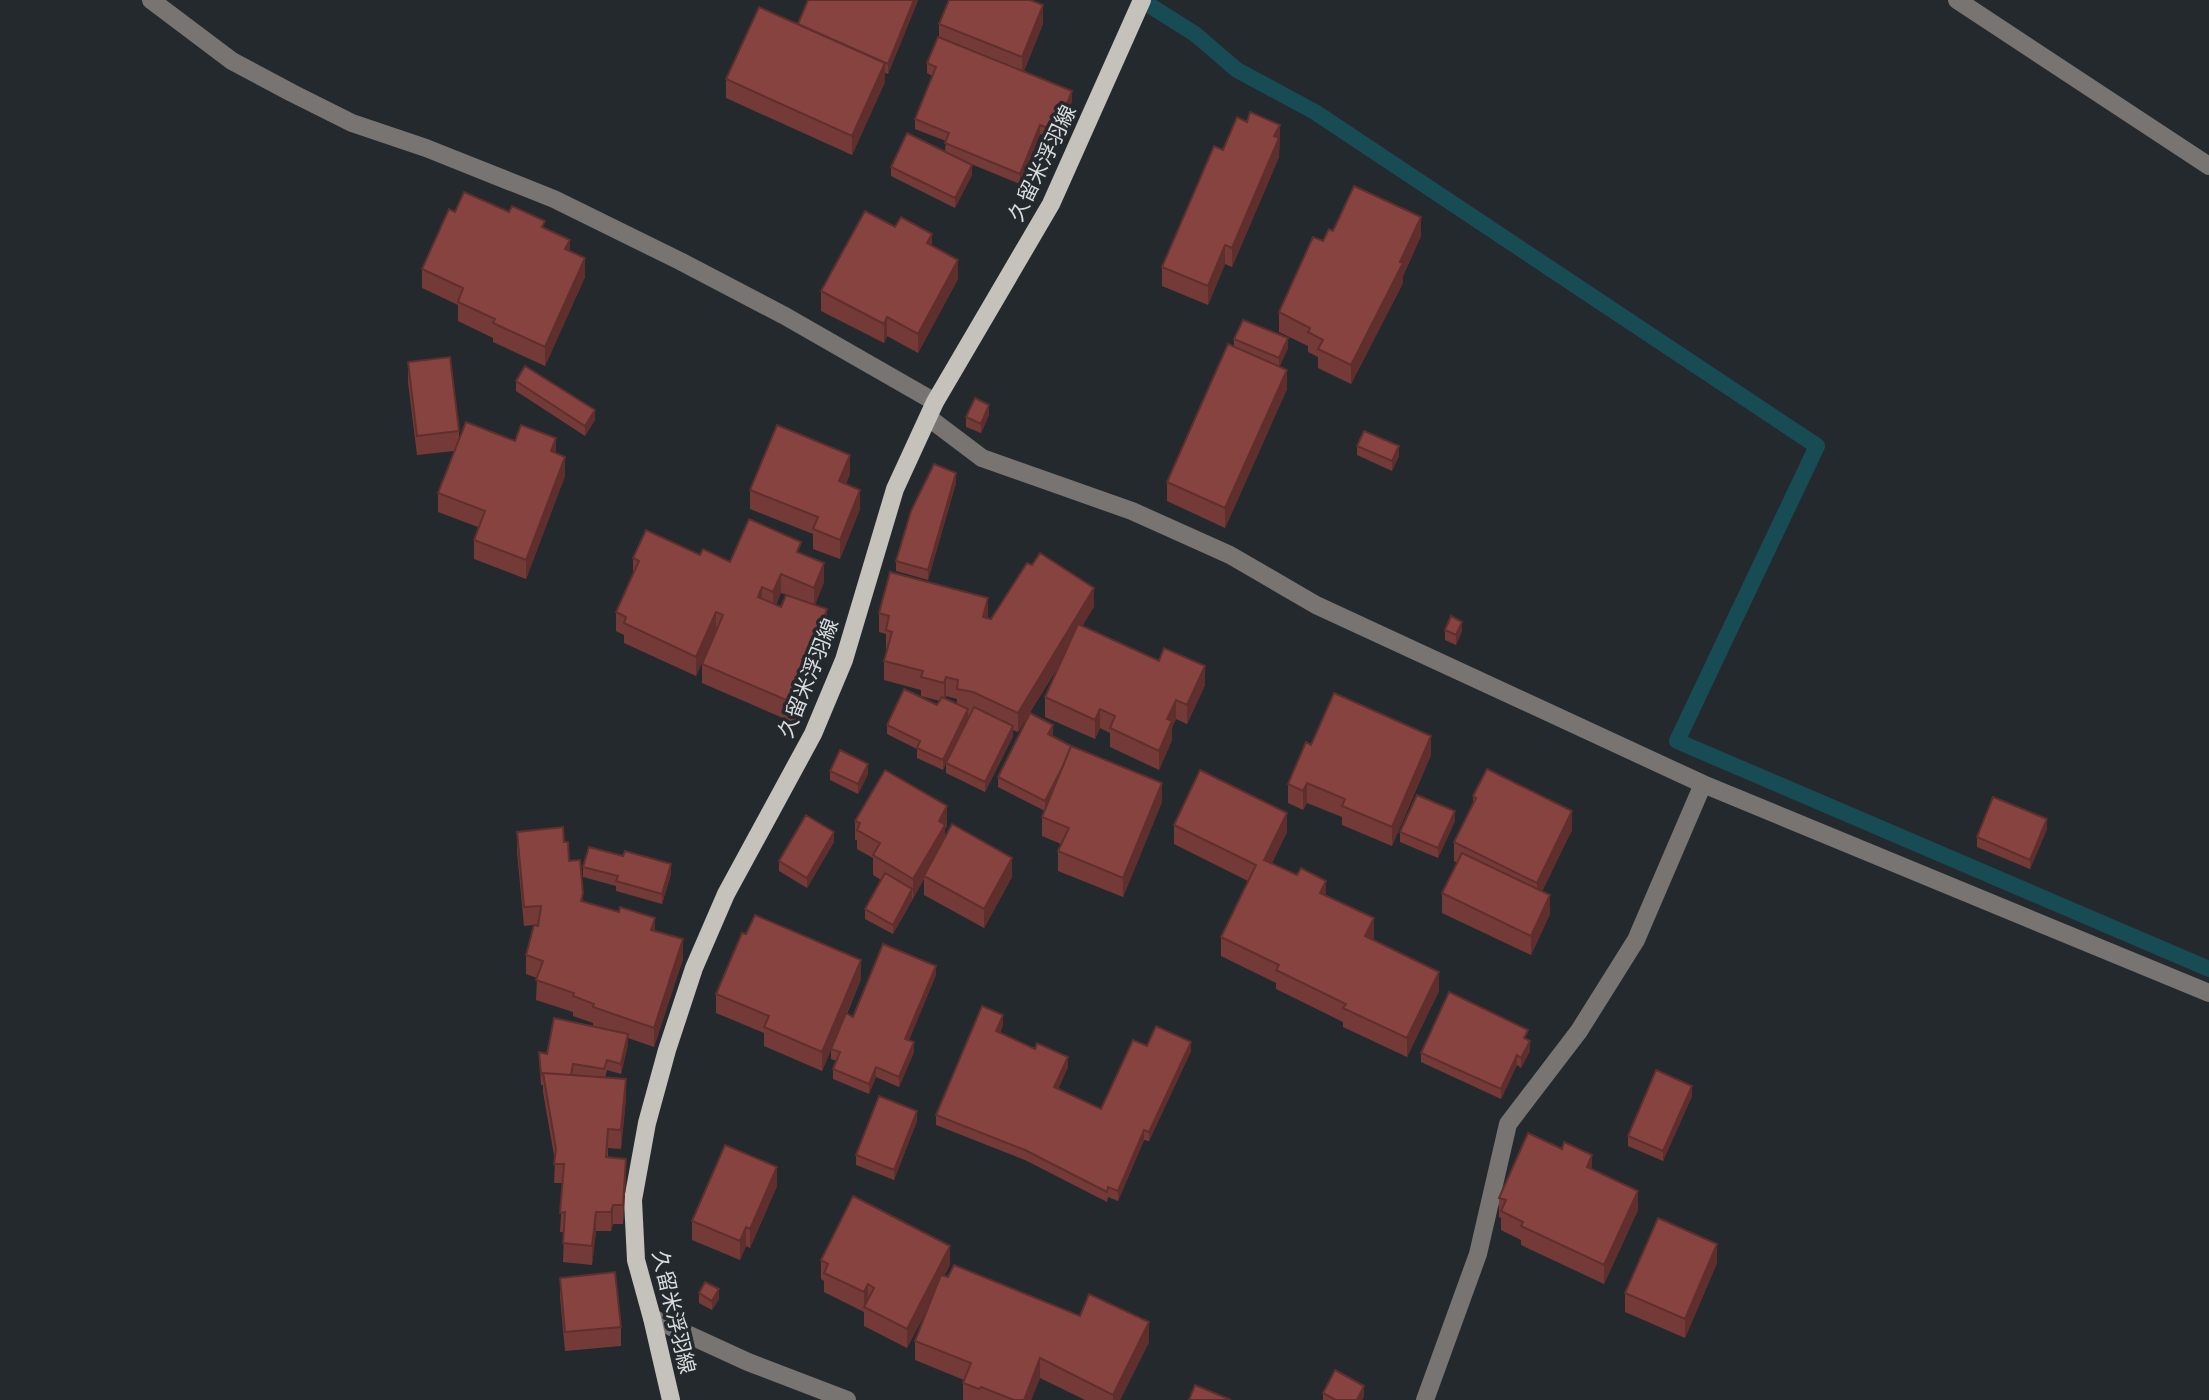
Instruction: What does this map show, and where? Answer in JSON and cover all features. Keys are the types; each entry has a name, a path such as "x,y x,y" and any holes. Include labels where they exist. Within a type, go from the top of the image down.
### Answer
{"main road":[{"name":"久留米浮羽線","path":"671,1400 636,1260 633,1200 647,1123 694,968 726,894 813,734 845,660 895,489 932,410 1051,204 1142,0"}],"street":[{"path":"151,0 232,61 352,123 425,148 554,199 785,316 932,410 982,458 1132,511 1230,555 1316,605 1703,785 2209,993"},
{"path":"1957,0 2209,166"},
{"path":"1425,1400 1478,1254 1508,1124 1579,1031 1636,940 1703,785"},
{"path":"652,1318 748,1362 847,1400"}],"building":[{"path":"808,0 914,0 888,64 798,24"},
{"path":"949,0 1030,0 1043,5 1022,57 939,24"},
{"path":"759,7 885,63 852,136 726,79"},
{"path":"938,37 1072,91 1056,131 1040,125 1020,174 945,143 949,133 915,119 936,67 927,63"},
{"path":"1250,112 1280,125 1274,136 1279,138 1232,248 1225,245 1208,286 1162,267 1214,146 1223,150 1237,117 1247,122"},
{"path":"907,133 972,165 955,198 891,167"},
{"path":"1354,186 1421,217 1400,262 1403,263 1351,365 1318,349 1323,340 1308,332 1310,328 1279,312 1313,237 1323,241 1329,229 1333,231"},
{"path":"464,192 509,212 512,206 545,221 542,227 570,240 565,249 585,258 545,347 493,323 495,319 458,302 463,288 422,269 449,209 455,212"},
{"path":"865,211 895,227 901,217 932,234 927,243 958,260 918,334 887,317 884,324 821,291"},
{"path":"1243,320 1288,338 1279,358 1234,339"},
{"path":"1228,344 1287,370 1225,508 1167,482"},
{"path":"450,357 459,431 417,436 408,362"},
{"path":"525,366 595,410 585,426 516,381"},
{"path":"975,398 989,405 981,424 966,417"},
{"path":"466,422 515,441 521,425 556,438 551,451 565,457 526,560 474,540 485,511 438,493"},
{"path":"777,425 850,455 839,481 860,490 840,540 813,529 818,517 750,490"},
{"path":"1364,431 1399,446 1392,461 1357,446"},
{"path":"934,464 956,473 928,570 896,561 911,511"},
{"path":"749,519 801,542 797,552 824,563 814,588 781,574 773,592 762,587 758,597 781,607 786,595 827,609 794,706 790,705 791,702 702,664 723,615 716,612 696,657 624,623 626,617 616,612 639,561 633,558 646,530 700,555 703,549 730,562"},
{"path":"1040,553 1094,588 1018,713 973,692 957,689 958,680 946,677 944,683 921,677 923,671 884,661 892,632 886,630 889,616 879,613 890,572 988,598 983,617 991,619 1027,563 1032,565"},
{"path":"1451,616 1462,622 1456,635 1445,630"},
{"path":"1078,624 1159,661 1164,648 1205,666 1187,705 1176,700 1167,719 1172,721 1159,751 1110,728 1115,716 1100,709 1095,720 1045,697"},
{"path":"904,689 937,705 942,697 968,709 943,760 917,748 920,741 887,725"},
{"path":"1334,693 1431,736 1392,827 1342,806 1345,799 1307,783 1303,791 1288,784 1306,742 1311,745"},
{"path":"974,707 1013,726 985,782 946,763"},
{"path":"1030,713 1053,725 1048,734 1073,747 1071,746 1045,801 998,777"},
{"path":"1071,746 1162,783 1123,878 1058,851 1069,828 1042,817"},
{"path":"840,750 868,764 858,784 830,771"},
{"path":"1487,769 1572,811 1537,883 1454,842"},
{"path":"885,770 947,806 939,821 945,825 913,879 873,855 880,843 857,830 860,823 855,821"},
{"path":"1200,770 1287,813 1264,860 1297,875 1301,868 1326,881 1320,893 1374,918 1365,936 1439,972 1407,1038 1343,1008 1346,1004 1276,970 1279,965 1221,937 1256,865 1174,825"},
{"path":"1417,795 1455,811 1438,848 1400,832"},
{"path":"1993,797 2047,819 2030,860 1977,837"},
{"path":"806,815 834,832 807,878 779,861"},
{"path":"952,824 1012,858 984,909 924,876"},
{"path":"563,827 564,842 568,842 569,861 580,860 583,893 581,901 619,912 620,907 655,918 651,930 683,939 654,1028 593,1007 594,1004 573,996 574,993 536,980 543,961 526,955 534,925 538,926 541,906 524,907 517,832"},
{"path":"589,847 623,856 625,851 671,864 662,894 616,881 618,876 583,867"},
{"path":"1462,853 1550,895 1531,936 1442,893"},
{"path":"885,873 912,889 893,925 865,909"},
{"path":"755,915 861,960 822,1052 764,1027 769,1016 716,994 742,933 746,934"},
{"path":"883,944 936,966 905,1039 914,1042 899,1077 876,1067 869,1084 833,1069 840,1052 831,1049 846,1013 853,1017"},
{"path":"1449,992 1528,1030 1524,1038 1530,1041 1521,1058 1517,1055 1501,1089 1421,1053"},
{"path":"982,1006 1003,1015 996,1031 1035,1049 1037,1043 1068,1057 1054,1087 1101,1109 1133,1040 1147,1046 1156,1026 1191,1042 1149,1132 1144,1130 1118,1191 1108,1187 1107,1192 1025,1150 936,1115"},
{"path":"554,1018 628,1034 621,1064 607,1060 604,1069 573,1064 571,1075 541,1075 539,1052 547,1054"},
{"path":"1656,1070 1692,1086 1663,1151 1628,1136"},
{"path":"543,1073 626,1079 621,1130 608,1129 606,1157 626,1159 623,1205 613,1205 611,1212 596,1212 592,1246 563,1243 565,1212 560,1213 564,1164 554,1164 556,1149"},
{"path":"879,1096 917,1111 894,1170 856,1155"},
{"path":"1528,1133 1562,1149 1564,1142 1592,1155 1587,1167 1638,1191 1604,1265 1521,1226 1523,1222 1501,1211 1506,1200 1499,1198"},
{"path":"725,1145 777,1167 750,1229 746,1227 740,1241 692,1221"},
{"path":"853,1196 950,1246 907,1329 864,1307 874,1288 868,1284 864,1292 824,1273 828,1264 821,1260"},
{"path":"1658,1218 1717,1244 1685,1319 1625,1293"},
{"path":"954,1265 1080,1316 1089,1294 1149,1322 1113,1395 1040,1358 1024,1400 1014,1400 963,1383 971,1363 915,1341 941,1275 948,1277"},
{"path":"615,1272 621,1327 565,1332 560,1278"},
{"path":"705,1282 719,1289 712,1301 699,1293"},
{"path":"1335,1370 1364,1386 1357,1400 1336,1400 1323,1393"},
{"path":"1195,1385 1231,1400 1189,1400"}],"waterway":[{"path":"1141,0 1195,34 1237,70 1315,112 1817,446 1677,741 2209,969"}]}
